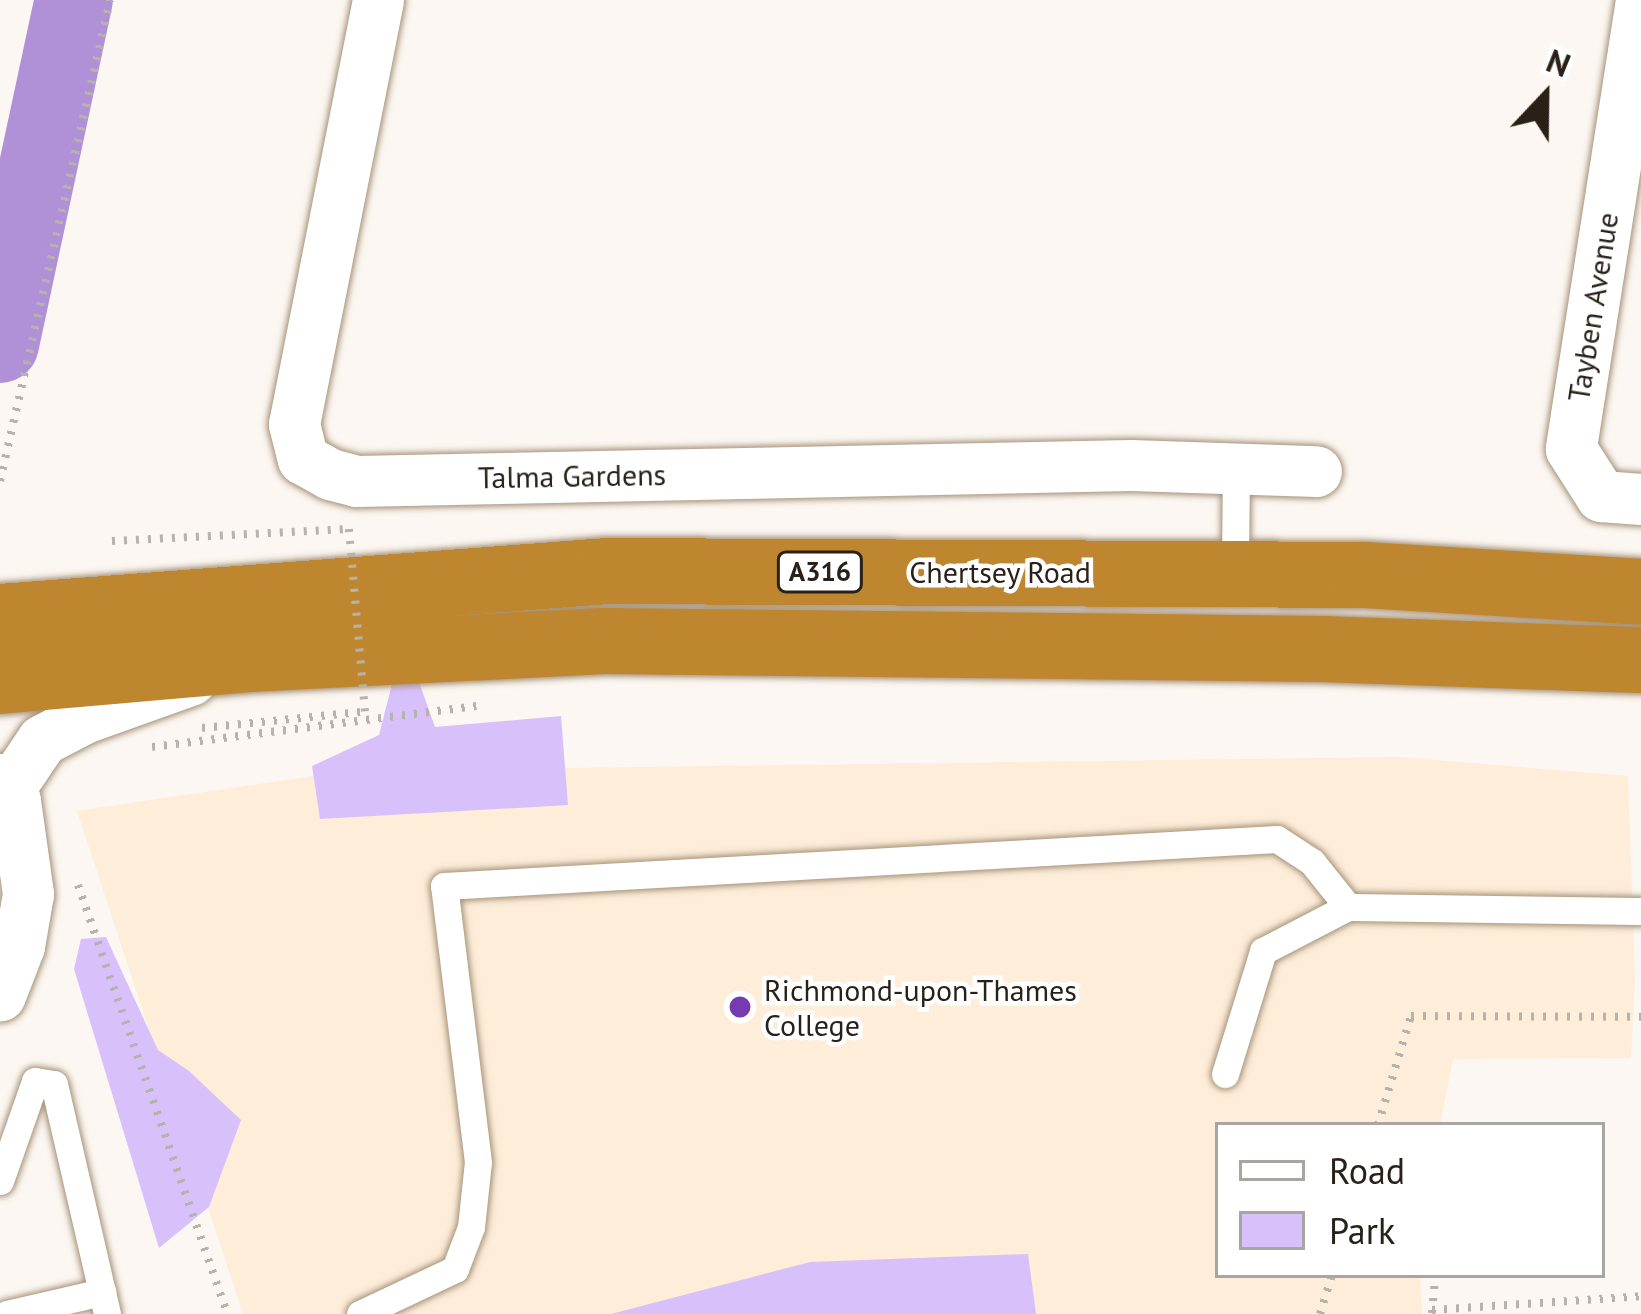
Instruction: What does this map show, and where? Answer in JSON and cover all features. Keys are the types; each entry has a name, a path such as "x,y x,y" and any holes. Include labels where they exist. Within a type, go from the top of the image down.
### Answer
{"highway":[{"name":"Chertsey Road","path":"0,617 608,571 1365,574 1641,592"},
{"path":"0,681 249,659 604,641 1322,649 1641,660"}],"street":[{"name":"Talma Gardens","path":"378,0 294,424 303,459 330,474 356,481 1236,466 1316,471"},
{"name":"Tayben Avenue","path":"1640,0 1571,448 1601,496 1641,500"},
{"path":"0,995 19,946 28,894 5,782 42,740 84,718 249,659"}],"lane":[{"path":"1234,573 1236,466"},
{"path":"360,1314 455,1269 471,1228 478,1162 444,886 1276,839 1312,862 1348,907"},
{"path":"1225,1074 1263,951 1348,907 1641,911"},
{"path":"0,1181 35,1082 54,1084 104,1303 8,1314"}],"path":[{"path":"0,482 110,0"},
{"path":"112,541 350,529 365,712 180,730"},
{"path":"149,748 491,704"},
{"path":"71,867 227,1314"},
{"path":"1379,1122 1412,1016 1641,1016"},
{"path":"1320,1314 1331,1278"},
{"path":"1435,1278 1432,1312 1641,1296"}],"shaded area":[{"name":"Richmond-upon-Thames College","path":"1398,757 1628,776 1635,979 1631,1058 1453,1059 1441,1122 1215,1122 1215,1278 1420,1278 1422,1314 243,1314 77,811 348,771"}],"green space":[{"path":"419,682 435,727 561,716 568,805 320,819 312,766 379,735 392,684"},
{"path":"106,937 158,1050 189,1071 241,1120 209,1207 159,1248 74,969 81,939"},
{"path":"1028,1254 1036,1314 611,1314 810,1262"}],"waterway":[{"path":"0,344 74,0"}],"place":[{"name":"Richmond-upon-Thames College","path":"740,1007"}]}
